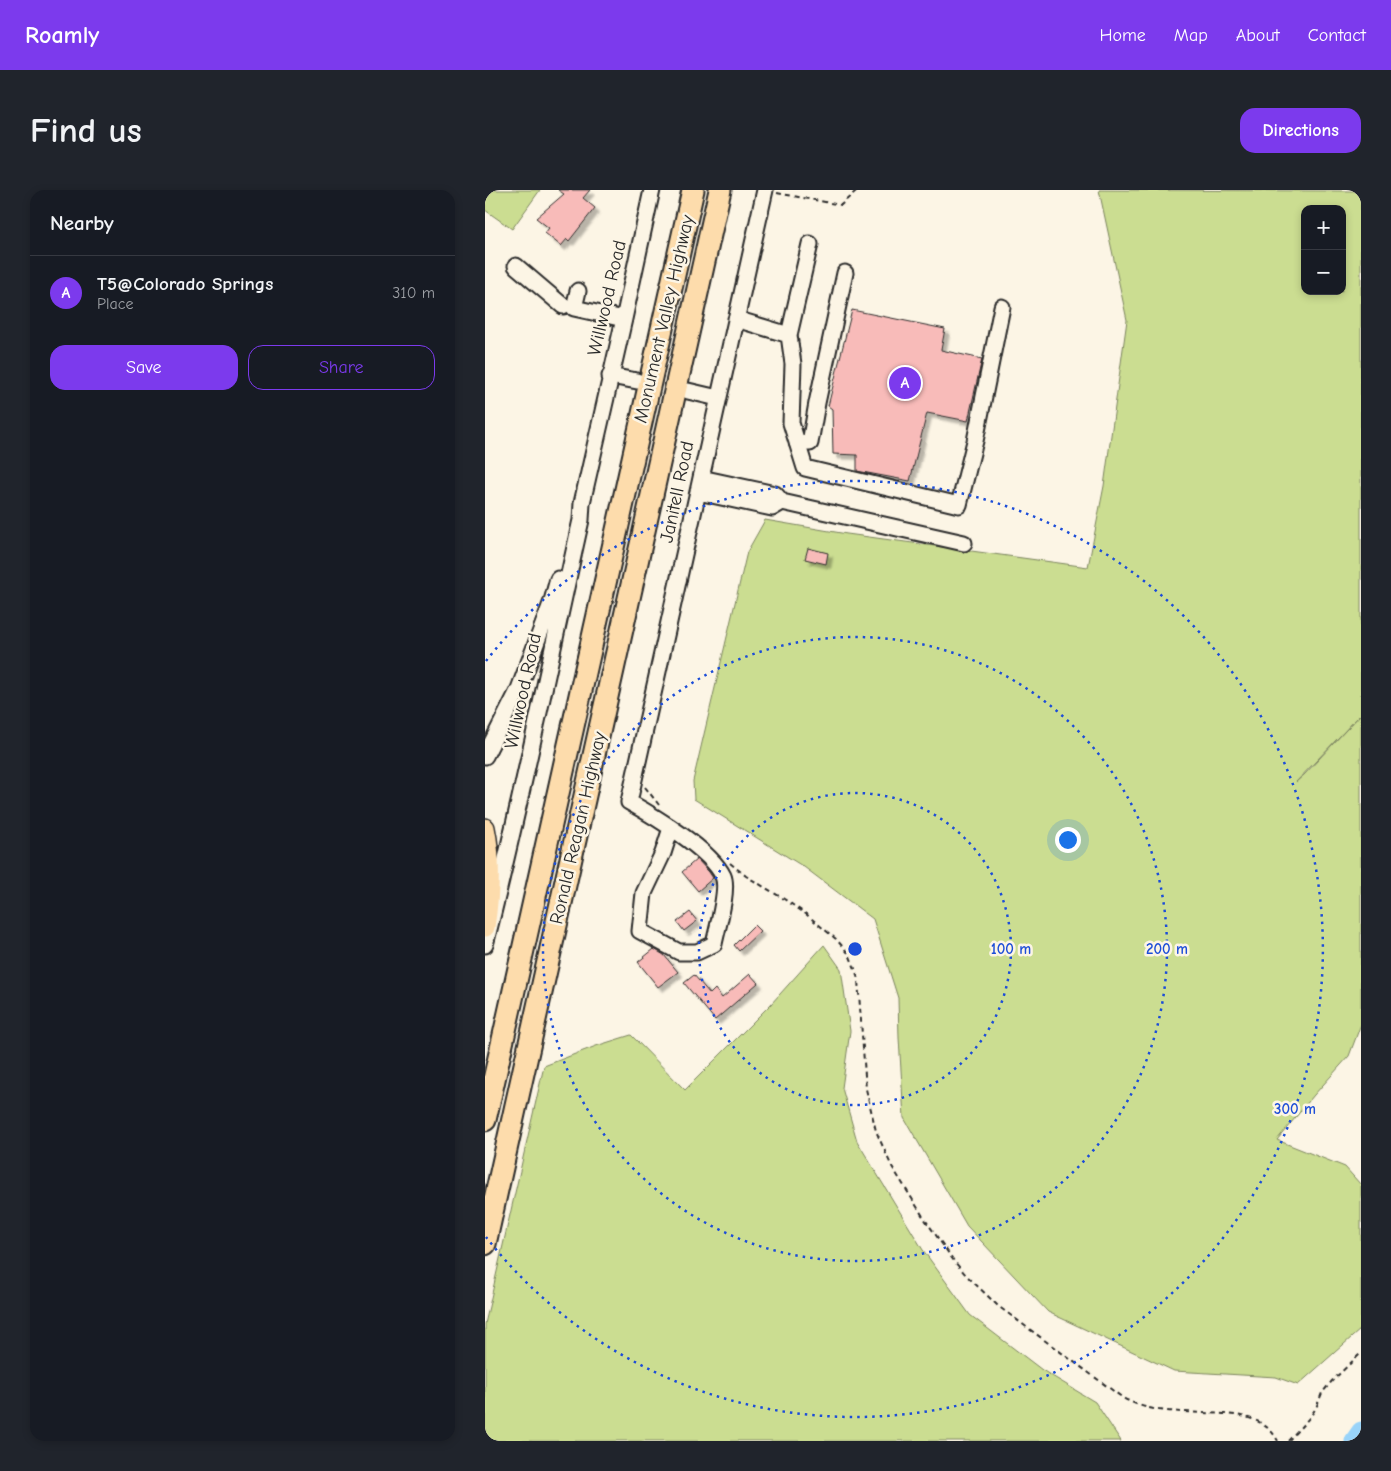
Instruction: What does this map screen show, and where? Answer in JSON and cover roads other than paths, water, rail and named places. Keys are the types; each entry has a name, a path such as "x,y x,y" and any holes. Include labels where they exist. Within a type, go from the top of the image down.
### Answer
{"highway":[{"name":"Monument Valley Highway","path":"635,448 693,190"},
{"name":"Monument Valley Highway","path":"669,413 720,190"},
{"name":"Ronald Reagan Highway","path":"485,1244 669,413"},
{"name":"Ronald Reagan Highway","path":"485,1120 635,448"}],"main road":[{"path":"485,828 490,875 485,927"}],"street":[{"name":"Willwood Road","path":"485,756 519,689 552,601 574,520 581,503 624,320 651,190"},
{"name":"Janitell Road","path":"671,828 657,817 629,802 765,190"},
{"path":"810,244 789,334 793,364 791,423 805,468 959,504 975,441 1002,307"},
{"path":"516,266 563,306"},
{"path":"797,443 810,443 845,273"},
{"path":"578,291 574,308 624,320"},
{"path":"736,320 789,334"},
{"path":"610,376 637,381"},
{"path":"688,391 719,398"},
{"path":"699,485 775,494 782,502 964,543"},
{"name":"Willwood Road","path":"485,945 541,704 581,520 581,503"},
{"path":"671,828 710,858 723,876 725,891 715,944 697,952 679,952 640,931 644,893 663,852 671,828"}],"waterway":[{"path":"1354,1441 1361,1431"}],"place":[{"name":"T5@Colorado Springs","path":"905,383"}]}
